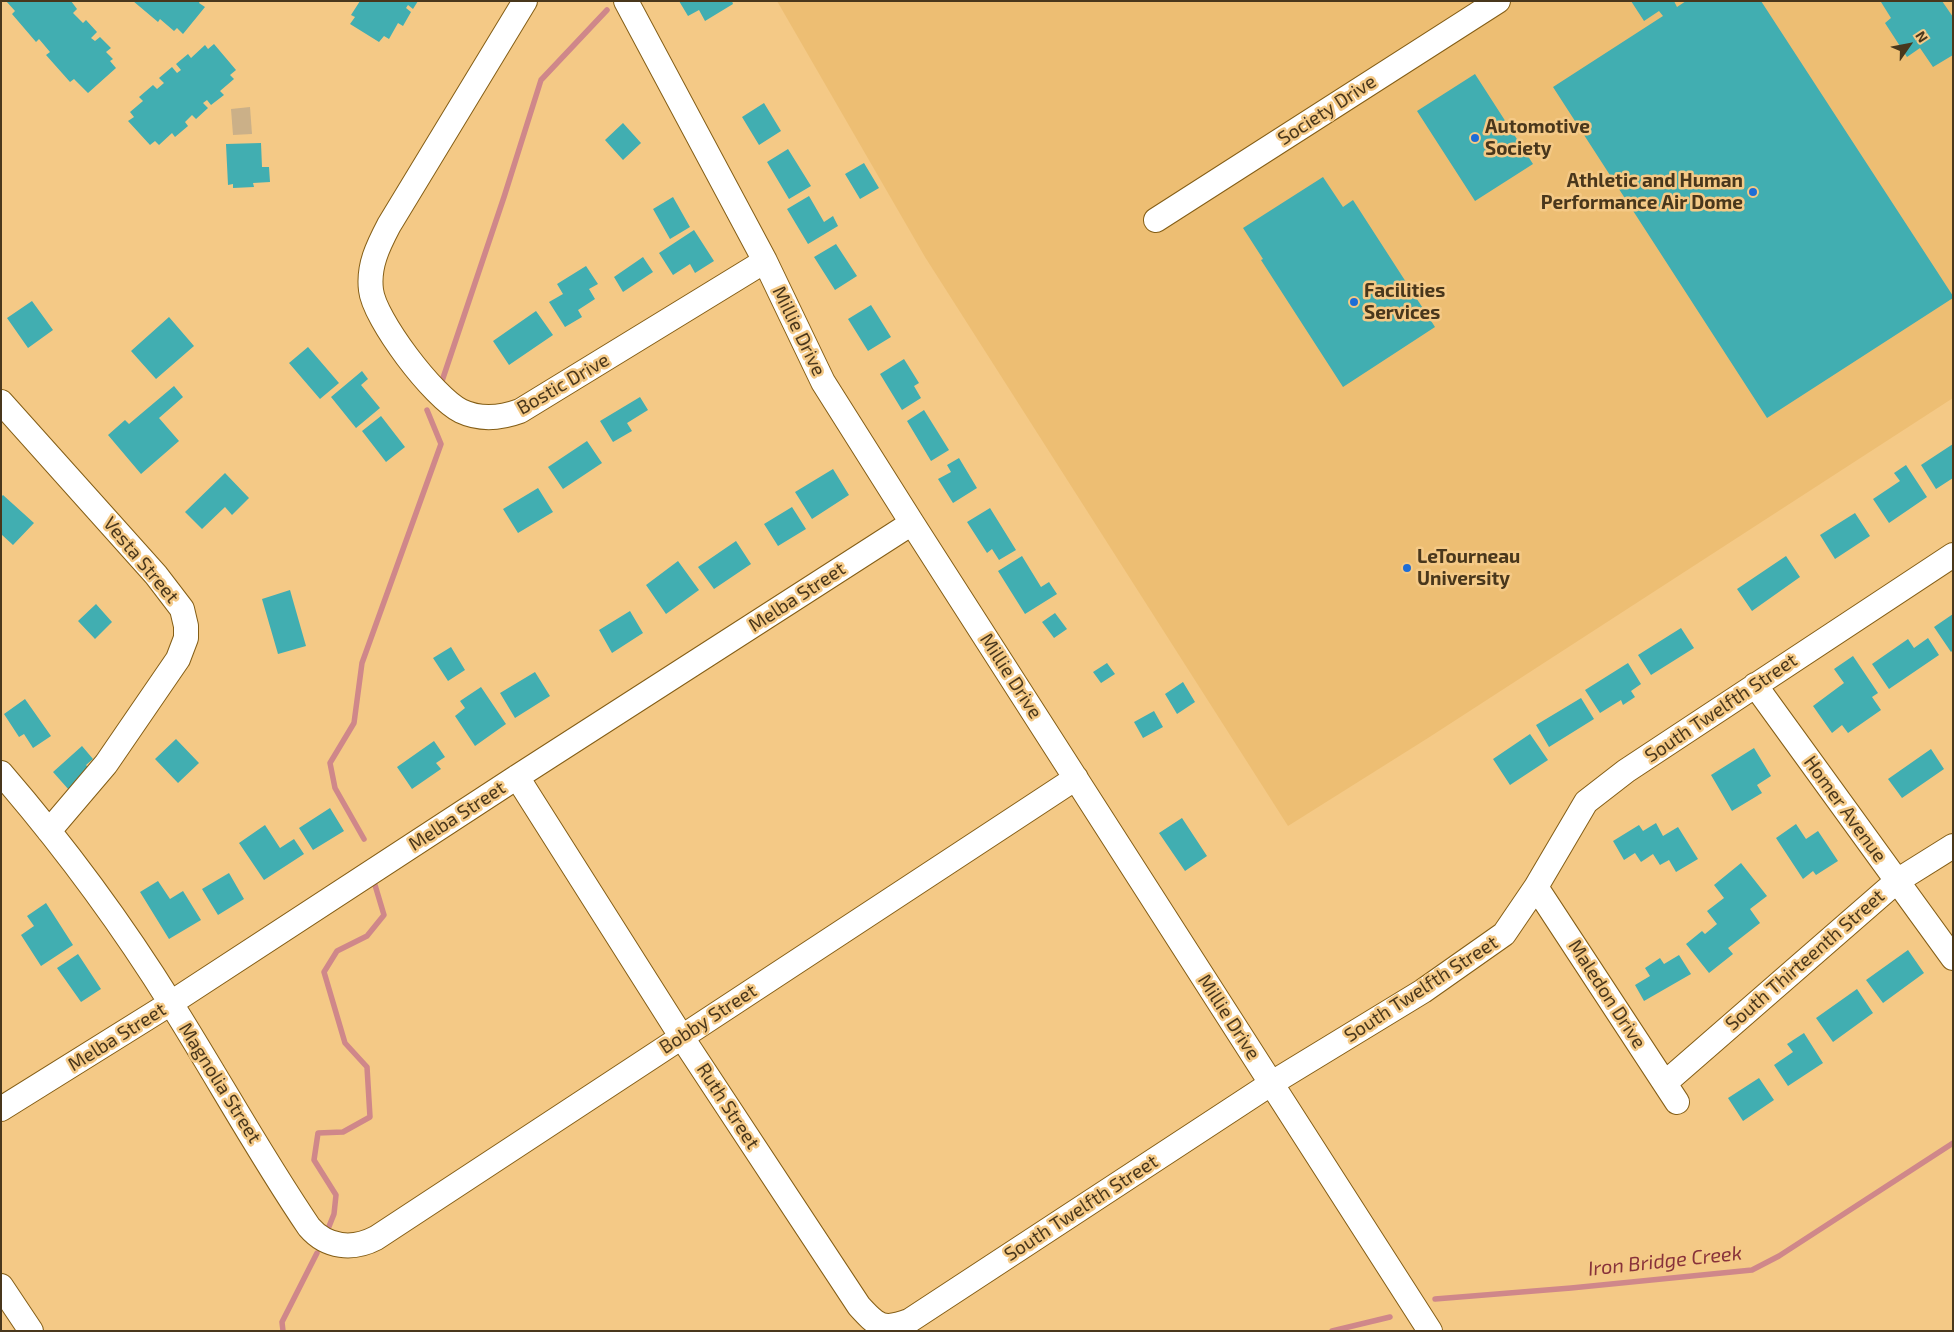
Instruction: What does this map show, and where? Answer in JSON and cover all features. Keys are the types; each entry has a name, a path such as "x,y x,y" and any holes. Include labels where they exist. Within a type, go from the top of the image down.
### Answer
{"street":[{"name":"Bostic Drive","path":"526,1 389,225 371,267 371,292 378,314 439,396 460,411 479,416 502,416 520,411 765,261"},
{"name":"Millie Drive","path":"626,1 765,261 823,382 1430,1331"},
{"name":"Society Drive","path":"1156,220 1498,1"},
{"name":"Vesta Street","path":"1,402 156,574 182,609 186,626 186,638 178,659 106,764 49,831"},
{"name":"Melba Street","path":"1,1109 171,1003 517,777 912,523"},
{"name":"South Twelfth Street","path":"883,1326 894,1327 909,1321 1272,1083 1423,991 1504,934 1536,887 1586,802 1626,771 1953,555"},
{"name":"Homer Avenue","path":"1755,685 1953,958"},
{"name":"Magnolia Street","path":"1,773 49,831 115,918 171,1003 306,1222 319,1237 334,1244"},
{"name":"Ruth Street","path":"517,777 682,1036 859,1306 871,1319 883,1326"},
{"name":"Bobby Street","path":"334,1244 357,1245 376,1238 1076,778"},
{"name":"South Thirteenth Street","path":"1671,1093 1897,881 1953,846"},
{"name":"Maledon Drive","path":"1536,887 1671,1093"},
{"path":"1,1286 31,1331"}],"shaded area":[{"name":"LeTourneau University","path":"777,1 1953,1 1953,398 1428,738 1288,826 925,257"},
{"path":"250,107 252,134 233,135 231,109"}],"building":[{"path":"6,1 71,1 77,9 73,13 83,23 86,20 97,32 91,38 95,41 100,37 111,48 106,52 113,59 110,61 116,68 88,93 74,79 70,82 46,55 50,52 39,39 36,42 12,14 15,11"},
{"path":"133,1 200,1 199,3 205,7 183,34 177,28 174,31 160,19 158,22"},
{"path":"360,1 418,1 413,9 408,5 406,8 411,12 403,26 398,23 389,39 384,36 379,42 350,24 355,17 351,15"},
{"path":"679,1 732,1 733,4 705,21 699,10 688,16"},
{"name":"Athletic and Human Performance Air Dome","path":"1631,1 1674,1 1677,7 1686,1 1761,1 1953,296 1953,298 1767,418 1553,87 1663,16 1659,11 1644,21"},
{"path":"1942,1 1953,17 1953,55 1933,67 1920,48 1907,57 1885,23 1891,18 1881,2"},
{"path":"214,44 236,70 230,75 234,79 220,91 224,95 211,105 207,100 203,103 208,108 196,119 192,115 185,122 188,126 175,137 172,133 159,145 155,141 150,145 128,121 134,117 130,112 143,101 139,97 153,85 157,89 164,83 159,78 172,67 177,73 181,70 176,64 188,54 191,58 205,45 208,49"},
{"name":"Automotive Society","path":"1475,74 1533,164 1475,201 1417,111"},
{"path":"764,103 781,131 759,145 742,117"},
{"path":"623,123 641,143 623,160 605,140"},
{"path":"261,143 262,167 269,167 270,182 253,183 254,187 233,188 233,184 228,185 226,144"},
{"path":"788,149 811,186 789,199 767,162"},
{"path":"864,163 879,188 860,199 845,174"},
{"name":"Facilities Services","path":"1323,177 1343,207 1353,200 1435,327 1343,387 1261,260 1263,259 1243,228"},
{"path":"809,196 824,222 833,216 838,226 808,244 787,209"},
{"path":"673,197 690,227 670,239 653,209"},
{"path":"694,230 714,261 695,273 690,264 673,275 659,253"},
{"path":"836,244 857,276 835,290 814,257"},
{"path":"643,257 653,272 623,292 614,277"},
{"path":"586,266 598,284 589,289 595,299 578,310 582,317 565,327 549,302 563,294 557,284"},
{"path":"32,301 53,330 28,348 7,318"},
{"path":"871,305 891,337 868,351 848,319"},
{"path":"536,311 553,335 509,365 493,341"},
{"path":"169,317 194,346 156,379 131,351"},
{"path":"308,347 339,383 320,399 289,363"},
{"path":"904,359 919,383 914,386 921,398 902,410 880,374"},
{"path":"362,371 368,379 361,385 380,408 356,428 331,397"},
{"path":"174,386 183,397 159,418 179,441 141,474 108,435 125,420 129,424"},
{"path":"640,397 648,410 627,423 632,431 613,442 600,421"},
{"path":"924,410 949,450 931,461 907,421"},
{"path":"381,416 405,447 386,462 362,431"},
{"path":"587,441 602,463 563,489 548,467"},
{"path":"1953,444 1953,478 1936,489 1921,465"},
{"path":"959,458 977,488 953,503 938,479 951,472 947,465"},
{"path":"1906,465 1927,497 1889,523 1873,499 1900,481 1894,473"},
{"path":"833,469 849,495 812,519 795,492"},
{"path":"225,473 249,498 232,515 225,507 202,529 185,512"},
{"path":"538,488 553,512 518,533 503,509"},
{"path":"3,495 34,523 13,545 1,534 1,497"},
{"path":"792,507 806,529 778,546 764,524"},
{"path":"990,508 1016,550 999,560 992,549 987,553 967,522"},
{"path":"1855,513 1870,536 1835,559 1820,535"},
{"path":"736,541 751,564 714,589 698,567"},
{"path":"1022,556 1041,587 1049,582 1057,594 1025,614 998,571"},
{"path":"1786,556 1800,577 1752,611 1737,589"},
{"path":"678,561 699,590 666,614 646,585"},
{"path":"290,590 306,646 278,654 262,599"},
{"path":"96,604 112,622 95,639 78,621"},
{"path":"630,611 643,633 612,653 599,630"},
{"path":"1055,613 1067,629 1054,638 1042,622"},
{"path":"1953,614 1953,650 1951,652 1934,627"},
{"path":"1681,628 1694,648 1651,675 1638,655"},
{"path":"1928,638 1939,655 1889,689 1872,664 1908,639 1914,648"},
{"path":"451,647 465,670 448,681 433,658"},
{"path":"1853,656 1878,693 1872,697 1881,710 1848,733 1842,725 1832,733 1813,706 1844,683 1834,669"},
{"path":"1107,663 1115,674 1101,683 1093,672"},
{"path":"1628,663 1641,684 1631,691 1635,697 1623,705 1621,700 1600,713 1585,690"},
{"path":"535,672 550,696 515,718 500,693"},
{"path":"1183,682 1195,702 1177,714 1165,694"},
{"path":"481,687 506,724 475,746 455,716 465,708 460,701"},
{"path":"1581,698 1594,719 1549,747 1536,725"},
{"path":"25,699 51,736 33,748 24,734 19,737 4,714"},
{"path":"1154,711 1163,727 1143,738 1134,722"},
{"path":"1530,734 1548,760 1510,785 1493,759"},
{"path":"176,739 199,763 178,783 155,759"},
{"path":"434,741 445,757 436,763 441,769 412,789 397,767"},
{"path":"82,746 93,759 86,765 91,771 69,790 53,772"},
{"path":"1754,748 1771,776 1757,785 1762,793 1732,811 1711,775"},
{"path":"1931,749 1944,769 1902,798 1888,779"},
{"path":"330,808 344,831 313,850 299,828"},
{"path":"1182,818 1207,856 1185,871 1159,833"},
{"path":"1656,823 1663,836 1678,827 1698,859 1676,872 1669,860 1660,865 1653,854 1641,862 1635,853 1624,860 1613,841 1639,825 1643,831"},
{"path":"1796,824 1806,839 1818,831 1838,861 1816,875 1813,871 1803,879 1776,838"},
{"path":"265,825 280,848 294,839 304,854 264,880 239,843"},
{"path":"1741,863 1767,896 1750,909 1760,923 1728,948 1733,954 1709,973 1686,944 1702,931 1705,934 1717,924 1707,911 1724,898 1714,885"},
{"path":"229,873 244,899 218,915 202,889"},
{"path":"158,881 170,899 183,891 201,920 169,939 140,892"},
{"path":"46,903 73,945 41,966 21,935 34,926 27,916"},
{"path":"1908,950 1924,973 1883,1003 1866,980"},
{"path":"78,954 101,989 81,1002 57,968"},
{"path":"1679,955 1691,974 1644,1001 1635,985 1650,976 1645,968 1660,958 1664,964"},
{"path":"1857,989 1873,1013 1833,1042 1816,1018"},
{"path":"1804,1033 1823,1063 1788,1086 1774,1065 1793,1052 1787,1044"},
{"path":"1759,1078 1774,1100 1743,1121 1728,1098"}],"waterway":[{"path":"442,381 541,80 607,10"},
{"path":"364,839 335,788 330,763 354,723 362,663 441,444 427,410"},
{"path":"328,1229 334,1214 336,1195 314,1160 318,1133 343,1132 370,1117 367,1067 345,1043 324,972 337,951 367,936 384,915 375,885"},
{"name":"Iron Bridge Creek","path":"1435,1299 1752,1270 1779,1256 1953,1143"},
{"path":"283,1331 282,1322 317,1253"},
{"name":"Iron Bridge Creek","path":"1332,1331 1390,1317"}],"place":[{"name":"Automotive Society","path":"1475,138"},
{"name":"Athletic and Human Performance Air Dome","path":"1753,192"},
{"name":"Facilities Services","path":"1354,302"},
{"name":"LeTourneau University","path":"1407,568"}]}
